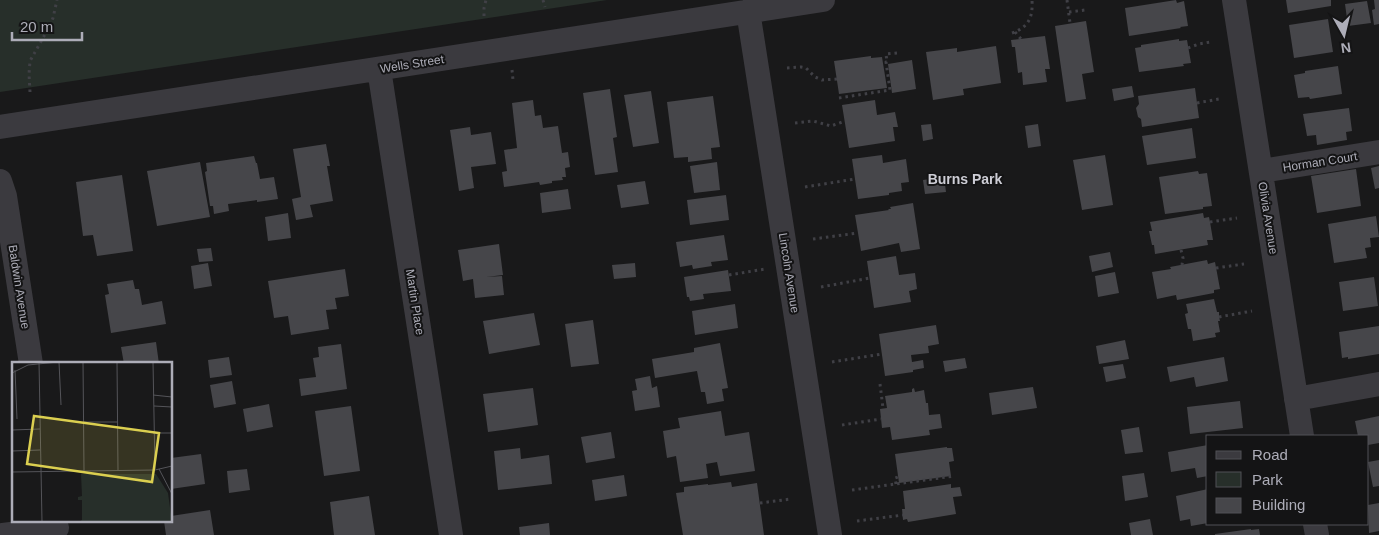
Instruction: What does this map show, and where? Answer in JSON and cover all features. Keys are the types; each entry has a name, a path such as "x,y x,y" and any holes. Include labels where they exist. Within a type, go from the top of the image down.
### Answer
{"street":[{"name":"Wells Street","path":"0,128 823,0"},
{"name":"Olivia Avenue","path":"1234,0 1302,435"},
{"name":"Lincoln Avenue","path":"748,11 830,535"},
{"name":"Martin Place","path":"378,69 451,535"},
{"name":"Horman Court","path":"1260,171 1379,152"},
{"name":"Baldwin Avenue","path":"0,181 5,196 31,362"},
{"path":"1296,399 1379,384"},
{"path":"3,535 56,528"}],"path":[{"path":"30,92 30,61 48,29 57,0"},
{"path":"484,16 486,0"},
{"path":"543,0 545,7"},
{"path":"1021,39 1013,32 1025,25 1030,19 1032,0"},
{"path":"1067,0 1070,23"},
{"path":"1069,12 1085,10"},
{"path":"1188,48 1210,42"},
{"path":"839,98 890,90 885,67 886,54 897,53"},
{"path":"787,68 806,68 815,77 822,80 837,79"},
{"path":"1197,103 1219,100"},
{"path":"795,122 813,121 831,126 845,121"},
{"path":"805,187 855,179"},
{"path":"1210,222 1237,218"},
{"path":"813,239 858,233"},
{"path":"1182,250 1182,265"},
{"path":"1216,268 1244,264"},
{"path":"729,275 767,269"},
{"path":"821,286 870,278"},
{"path":"1220,317 1252,312"},
{"path":"832,362 882,354"},
{"path":"880,384 884,408"},
{"path":"842,425 881,419"},
{"path":"852,490 954,476"},
{"path":"896,484 895,478 898,477"},
{"path":"760,503 791,499"},
{"path":"857,521 902,515"}],"green space":[{"path":"0,0 607,0 0,92"}],"building":[{"path":"1176,0 1177,3 1184,1 1188,26 1129,36 1125,8"},
{"path":"1286,0 1331,0 1331,6 1288,13"},
{"path":"1374,0 1379,0 1379,24 1374,25 1372,10 1375,9"},
{"path":"1367,1 1371,23 1348,26 1345,4"},
{"path":"1328,19 1333,52 1294,58 1289,25"},
{"path":"1086,21 1094,72 1082,74 1086,99 1066,102 1055,26"},
{"path":"1045,36 1050,69 1045,69 1047,82 1023,85 1022,72 1018,73 1015,47 1012,47 1011,40"},
{"path":"1179,39 1179,41 1187,40 1191,63 1183,64 1184,66 1139,72 1135,48 1141,47 1141,45"},
{"path":"996,46 1001,83 963,89 964,95 933,100 926,52 957,48 957,52"},
{"path":"871,56 871,58 882,57 887,88 839,94 834,61"},
{"path":"912,60 916,89 892,93 888,64"},
{"path":"1338,66 1342,94 1310,99 1309,97 1298,98 1294,75 1305,73 1305,71"},
{"path":"1132,86 1134,97 1114,101 1112,89"},
{"path":"1195,88 1199,118 1142,127 1136,108 1139,104 1138,96"},
{"path":"610,89 617,137 613,138 618,172 595,175 583,93"},
{"path":"651,91 659,143 633,147 624,95"},
{"path":"713,96 720,147 711,148 712,159 688,162 688,157 674,158 667,102"},
{"path":"533,100 535,116 541,115 543,128 558,126 562,153 568,152 570,167 565,168 566,177 562,177 563,180 540,185 539,182 504,187 502,172 507,171 504,150 517,148 512,103"},
{"path":"875,100 877,115 895,112 898,127 893,127 895,141 849,148 842,105"},
{"path":"1349,108 1352,131 1346,132 1347,140 1317,145 1316,135 1307,136 1303,114"},
{"path":"931,124 933,139 923,141 921,125"},
{"path":"1038,124 1041,146 1028,148 1025,126"},
{"path":"470,127 471,135 491,132 496,164 471,167 474,188 459,191 450,130"},
{"path":"1192,128 1196,158 1147,165 1142,136"},
{"path":"326,144 330,166 327,166 333,201 310,205 313,217 296,220 292,199 301,197 293,149"},
{"path":"882,155 883,163 906,159 909,182 901,183 902,191 889,193 889,195 858,199 852,159"},
{"path":"1105,155 1113,205 1082,210 1073,160"},
{"path":"254,156 260,179 274,177 278,199 228,204 229,211 214,214 213,206 210,206 205,172 207,171 206,163"},
{"path":"200,162 210,217 157,226 147,171"},
{"path":"717,162 720,190 694,193 690,166"},
{"path":"1379,166 1379,188 1375,189 1371,168"},
{"path":"1356,169 1361,206 1317,213 1311,176"},
{"path":"1198,171 1199,174 1207,173 1212,206 1165,214 1159,177"},
{"path":"122,175 133,251 97,256 93,235 83,236 76,182"},
{"path":"944,177 946,192 925,194 923,180"},
{"path":"645,181 649,204 621,208 617,185"},
{"path":"568,189 571,209 542,213 540,193"},
{"path":"726,195 729,220 690,225 687,200"},
{"path":"913,203 920,249 901,252 899,243 861,251 855,215 889,210 891,209 890,207"},
{"path":"288,213 291,238 268,241 265,217"},
{"path":"1203,213 1204,218 1209,217 1213,240 1207,240 1208,245 1155,254 1149,231 1152,231 1150,222"},
{"path":"1376,216 1379,237 1370,238 1371,247 1365,248 1367,258 1334,263 1328,224"},
{"path":"724,235 728,260 711,262 712,266 693,269 692,265 680,267 676,242"},
{"path":"499,244 503,275 486,277 502,276 504,295 475,298 473,279 463,281 458,250"},
{"path":"211,248 213,261 199,262 197,249"},
{"path":"1110,252 1113,267 1092,272 1089,256"},
{"path":"896,256 899,275 915,273 917,289 909,291 911,302 874,308 867,261"},
{"path":"1207,260 1208,264 1215,262 1220,289 1214,290 1214,293 1177,300 1176,295 1157,299 1152,272"},
{"path":"208,263 212,286 194,289 191,266"},
{"path":"635,263 636,277 614,279 612,265"},
{"path":"345,269 349,296 335,298 337,309 326,310 329,329 291,335 288,316 274,318 268,281"},
{"path":"728,270 731,291 703,294 704,299 690,301 689,297 687,297 684,277"},
{"path":"1115,272 1119,293 1098,297 1095,276"},
{"path":"1374,277 1378,306 1343,311 1339,282"},
{"path":"133,280 135,289 139,289 142,305 162,301 166,324 111,333 105,295 109,294 107,284"},
{"path":"1214,299 1217,312 1219,312 1220,332 1215,333 1216,337 1193,341 1185,314 1188,313 1186,304"},
{"path":"735,304 738,328 695,335 692,311"},
{"path":"534,313 540,345 489,354 483,321"},
{"path":"593,320 599,364 571,367 565,324"},
{"path":"936,325 939,344 928,346 929,353 911,355 912,362 923,360 924,368 913,370 913,372 885,376 879,334"},
{"path":"1379,326 1379,354 1348,359 1348,357 1342,358 1339,332"},
{"path":"1125,340 1129,359 1099,364 1096,346"},
{"path":"156,342 159,362 124,362 121,347"},
{"path":"720,343 728,388 722,389 724,401 707,404 705,392 701,392 697,371 655,378 652,359 694,352 694,348"},
{"path":"341,344 347,389 301,396 299,379 316,377 313,358 319,357 318,347"},
{"path":"229,357 232,375 210,378 208,360"},
{"path":"1224,357 1228,381 1196,387 1194,377 1170,382 1167,367"},
{"path":"965,358 967,368 945,372 943,361"},
{"path":"1123,364 1126,378 1106,382 1103,367"},
{"path":"650,376 652,388 657,386 660,407 635,411 632,391 637,390 635,379"},
{"path":"232,381 236,404 214,408 210,385"},
{"path":"1033,387 1037,408 992,415 989,393"},
{"path":"533,388 538,425 488,432 483,394"},
{"path":"914,388 915,392 924,390 929,415 940,414 942,428 929,430 930,435 892,440 890,427 882,428 880,409 887,408 885,396 912,392"},
{"path":"1240,401 1243,428 1190,434 1187,407"},
{"path":"269,404 273,427 247,432 243,409"},
{"path":"351,406 360,471 324,476 315,411"},
{"path":"721,411 725,436 749,432 755,471 720,476 717,462 706,464 708,478 680,482 676,456 667,458 663,431 680,428 678,418"},
{"path":"1379,416 1379,443 1369,445 1369,435 1358,435 1355,421"},
{"path":"1139,427 1143,452 1125,454 1121,430"},
{"path":"611,432 615,458 586,463 581,437"},
{"path":"1206,445 1206,476 1197,478 1195,468 1171,472 1168,452"},
{"path":"947,447 952,448 954,461 949,462 951,476 899,483 895,454"},
{"path":"520,448 521,459 549,455 552,484 498,490 494,451"},
{"path":"201,454 205,484 172,489 172,458"},
{"path":"1379,460 1379,486 1373,487 1369,462"},
{"path":"247,469 250,490 229,493 227,471"},
{"path":"1144,473 1148,497 1125,501 1122,476"},
{"path":"624,475 627,496 595,501 592,480"},
{"path":"731,482 732,487 757,483 764,535 683,535 676,493 684,492 684,487"},
{"path":"951,484 951,488 960,487 962,496 953,497 956,514 908,522 907,519 903,520 902,509 905,509 903,491"},
{"path":"1206,489 1206,523 1191,526 1190,519 1180,521 1176,496"},
{"path":"369,496 375,535 334,535 330,502"},
{"path":"1379,503 1379,531 1369,533 1369,525 1369,505"},
{"path":"210,510 214,535 166,535 164,522 172,522 172,516"},
{"path":"1150,519 1153,535 1131,535 1129,523"},
{"path":"549,523 550,535 520,535 519,527"},
{"path":"1259,529 1260,535 1215,535 1215,534"}],"district":[{"name":"Burns Park","path":"965,179"}]}
